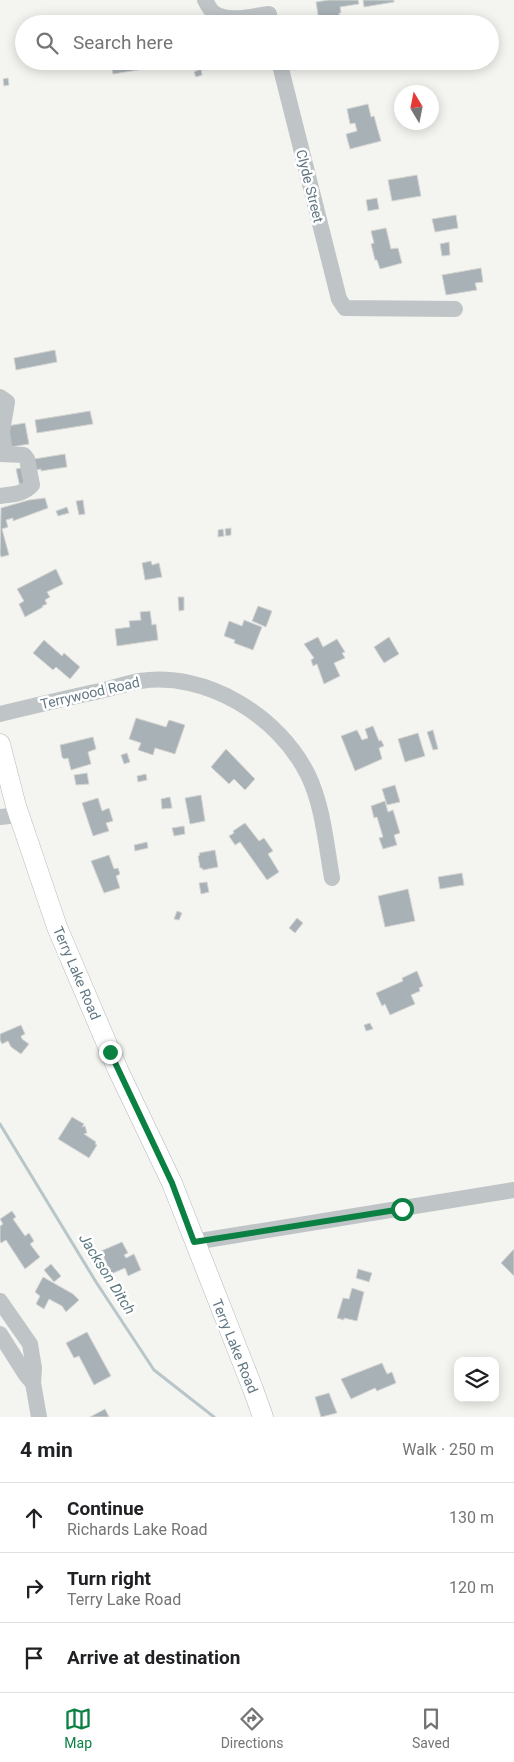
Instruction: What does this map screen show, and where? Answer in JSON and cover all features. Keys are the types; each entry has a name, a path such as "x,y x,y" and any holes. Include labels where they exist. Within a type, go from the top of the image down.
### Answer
{"main road":[{"name":"Terry Lake Road","path":"0,744 9,816 118,1070 172,1183 263,1417"}],"street":[{"path":"205,0 212,12 219,15"},
{"path":"254,15 269,12"},
{"name":"Clyde Street","path":"280,70 339,299 345,308 455,309"},
{"path":"0,397 6,402 2,432 3,453 24,455 27,460 32,485 27,491 0,496"},
{"name":"Terrywood Road","path":"0,714 141,681 172,680 202,685 232,698 256,713 282,737 297,756 319,804 332,878"},
{"path":"194,1242 514,1190"},
{"path":"0,1301 30,1344 34,1368 33,1383 39,1417"},
{"path":"0,1334 33,1383"}],"building":[{"path":"358,0 359,4 340,7 341,13 339,15 318,15 316,2"},
{"path":"363,0 394,0 394,2 364,7"},
{"path":"112,70 138,70 113,74"},
{"path":"201,70 202,75 196,77 194,72"},
{"path":"8,78 9,85 4,86 3,79"},
{"path":"368,104 371,117 374,116 381,141 350,149 346,134 357,131 355,123 350,124 347,109"},
{"path":"417,175 421,196 392,201 388,180"},
{"path":"377,198 379,209 368,211 366,200"},
{"path":"456,215 458,228 435,232 432,219"},
{"path":"386,228 391,249 398,248 402,263 380,269 377,260 375,260 371,244 374,243 371,231"},
{"path":"449,242 450,255 442,256 440,244"},
{"path":"481,268 483,282 475,283 477,290 446,295 442,275"},
{"path":"55,350 57,362 16,370 14,358"},
{"path":"90,411 93,424 37,433 35,420"},
{"path":"25,423 29,444 11,447 7,426"},
{"path":"65,454 67,467 36,470 34,459"},
{"path":"21,468 25,486 20,487 16,469"},
{"path":"45,498 48,508 13,521 13,518 6,520 8,527 2,529 9,555 1,557 1,508 29,500"},
{"path":"83,500 85,514 79,515 76,501"},
{"path":"67,507 69,513 58,516 56,511"},
{"path":"231,528 231,535 226,536 225,529"},
{"path":"223,529 224,536 218,537 218,530"},
{"path":"151,561 152,565 159,563 162,577 145,580 142,563"},
{"path":"56,569 63,584 47,592 50,597 45,600 47,604 25,617 19,604 24,601 17,589"},
{"path":"178,597 184,597 184,610 179,611"},
{"path":"258,606 272,611 266,627 252,621"},
{"path":"150,611 152,625 156,624 158,640 117,646 115,629 130,627 129,621 141,620 140,612"},
{"path":"244,620 262,627 253,650 234,643 235,640 224,636 229,621 242,626"},
{"path":"318,637 323,647 337,639 345,652 342,653 345,658 334,663 340,676 324,684 317,664 313,666 311,660 314,658 304,644"},
{"path":"389,637 399,654 384,663 374,647"},
{"path":"44,640 62,656 64,653 80,667 70,679 56,667 53,670 33,653"},
{"path":"136,718 166,727 169,720 185,725 175,754 155,748 153,755 138,750 141,743 129,739"},
{"path":"373,726 379,741 381,740 384,746 379,748 382,759 355,771 341,736 357,730 362,740 368,738 365,729"},
{"path":"433,730 438,749 433,750 427,732"},
{"path":"418,733 425,756 405,762 398,739"},
{"path":"93,737 96,749 88,752 91,764 71,770 68,758 64,759 62,757 60,745"},
{"path":"226,749 255,779 245,790 234,779 229,784 211,767"},
{"path":"127,753 130,762 124,764 121,755"},
{"path":"87,773 89,784 76,785 74,775"},
{"path":"146,774 147,780 138,782 137,776"},
{"path":"395,785 400,802 387,805 382,789"},
{"path":"201,795 205,821 190,824 185,798"},
{"path":"170,797 172,808 162,809 161,799"},
{"path":"98,798 102,811 109,808 113,821 106,823 109,831 93,836 82,803"},
{"path":"385,801 388,812 393,810 400,833 394,835 397,845 383,849 379,838 383,837 377,817 374,818 371,806"},
{"path":"245,823 259,841 264,838 273,851 268,854 279,872 267,880 240,842 235,845 229,836"},
{"path":"184,826 185,834 174,836 172,828"},
{"path":"147,842 148,848 135,851 134,845"},
{"path":"215,850 218,867 203,870 200,868 199,853"},
{"path":"109,855 114,869 118,868 120,874 116,876 120,888 104,893 91,861"},
{"path":"462,873 464,885 440,889 438,877"},
{"path":"207,882 209,892 201,894 199,883"},
{"path":"408,889 415,921 385,927 378,896"},
{"path":"177,911 182,913 179,920 174,919"},
{"path":"297,918 303,923 295,933 289,928"},
{"path":"417,971 423,986 419,988 420,991 411,995 415,1004 390,1015 385,1004 382,1006 376,993 403,981 402,978"},
{"path":"370,1023 373,1029 366,1031 364,1025"},
{"path":"21,1025 25,1034 21,1036 22,1039 29,1044 21,1054 11,1047 8,1041 2,1044 0,1034"},
{"path":"72,1117 84,1124 82,1127 85,1126 87,1133 84,1134 96,1142 95,1144 97,1145 89,1158 58,1139"},
{"path":"12,1211 16,1217 13,1219 25,1236 29,1233 34,1241 30,1244 40,1257 25,1269 6,1240 1,1243 0,1241 0,1226 3,1224 0,1219"},
{"path":"122,1242 128,1253 124,1255 126,1258 134,1254 141,1270 128,1276 125,1268 111,1274 101,1251"},
{"path":"514,1249 514,1276 501,1263"},
{"path":"51,1264 61,1276 54,1282 44,1270"},
{"path":"358,1269 372,1273 369,1282 356,1278"},
{"path":"43,1277 73,1294 79,1300 66,1312 62,1306 49,1299 44,1309 36,1304 40,1296 35,1292"},
{"path":"352,1288 364,1292 357,1321 337,1318 343,1298 349,1299"},
{"path":"87,1332 111,1376 94,1385 79,1356 74,1358 66,1343"},
{"path":"382,1363 387,1374 392,1372 396,1383 377,1391 375,1388 351,1399 341,1379"},
{"path":"329,1393 337,1413 321,1417 315,1397"},
{"path":"105,1409 109,1417 90,1417"}],"waterway":[{"name":"Jackson Ditch","path":"0,1124 96,1282 154,1370 214,1417"}],"route":[{"path":"110,1052 172,1183 194,1242 402,1209"}]}
